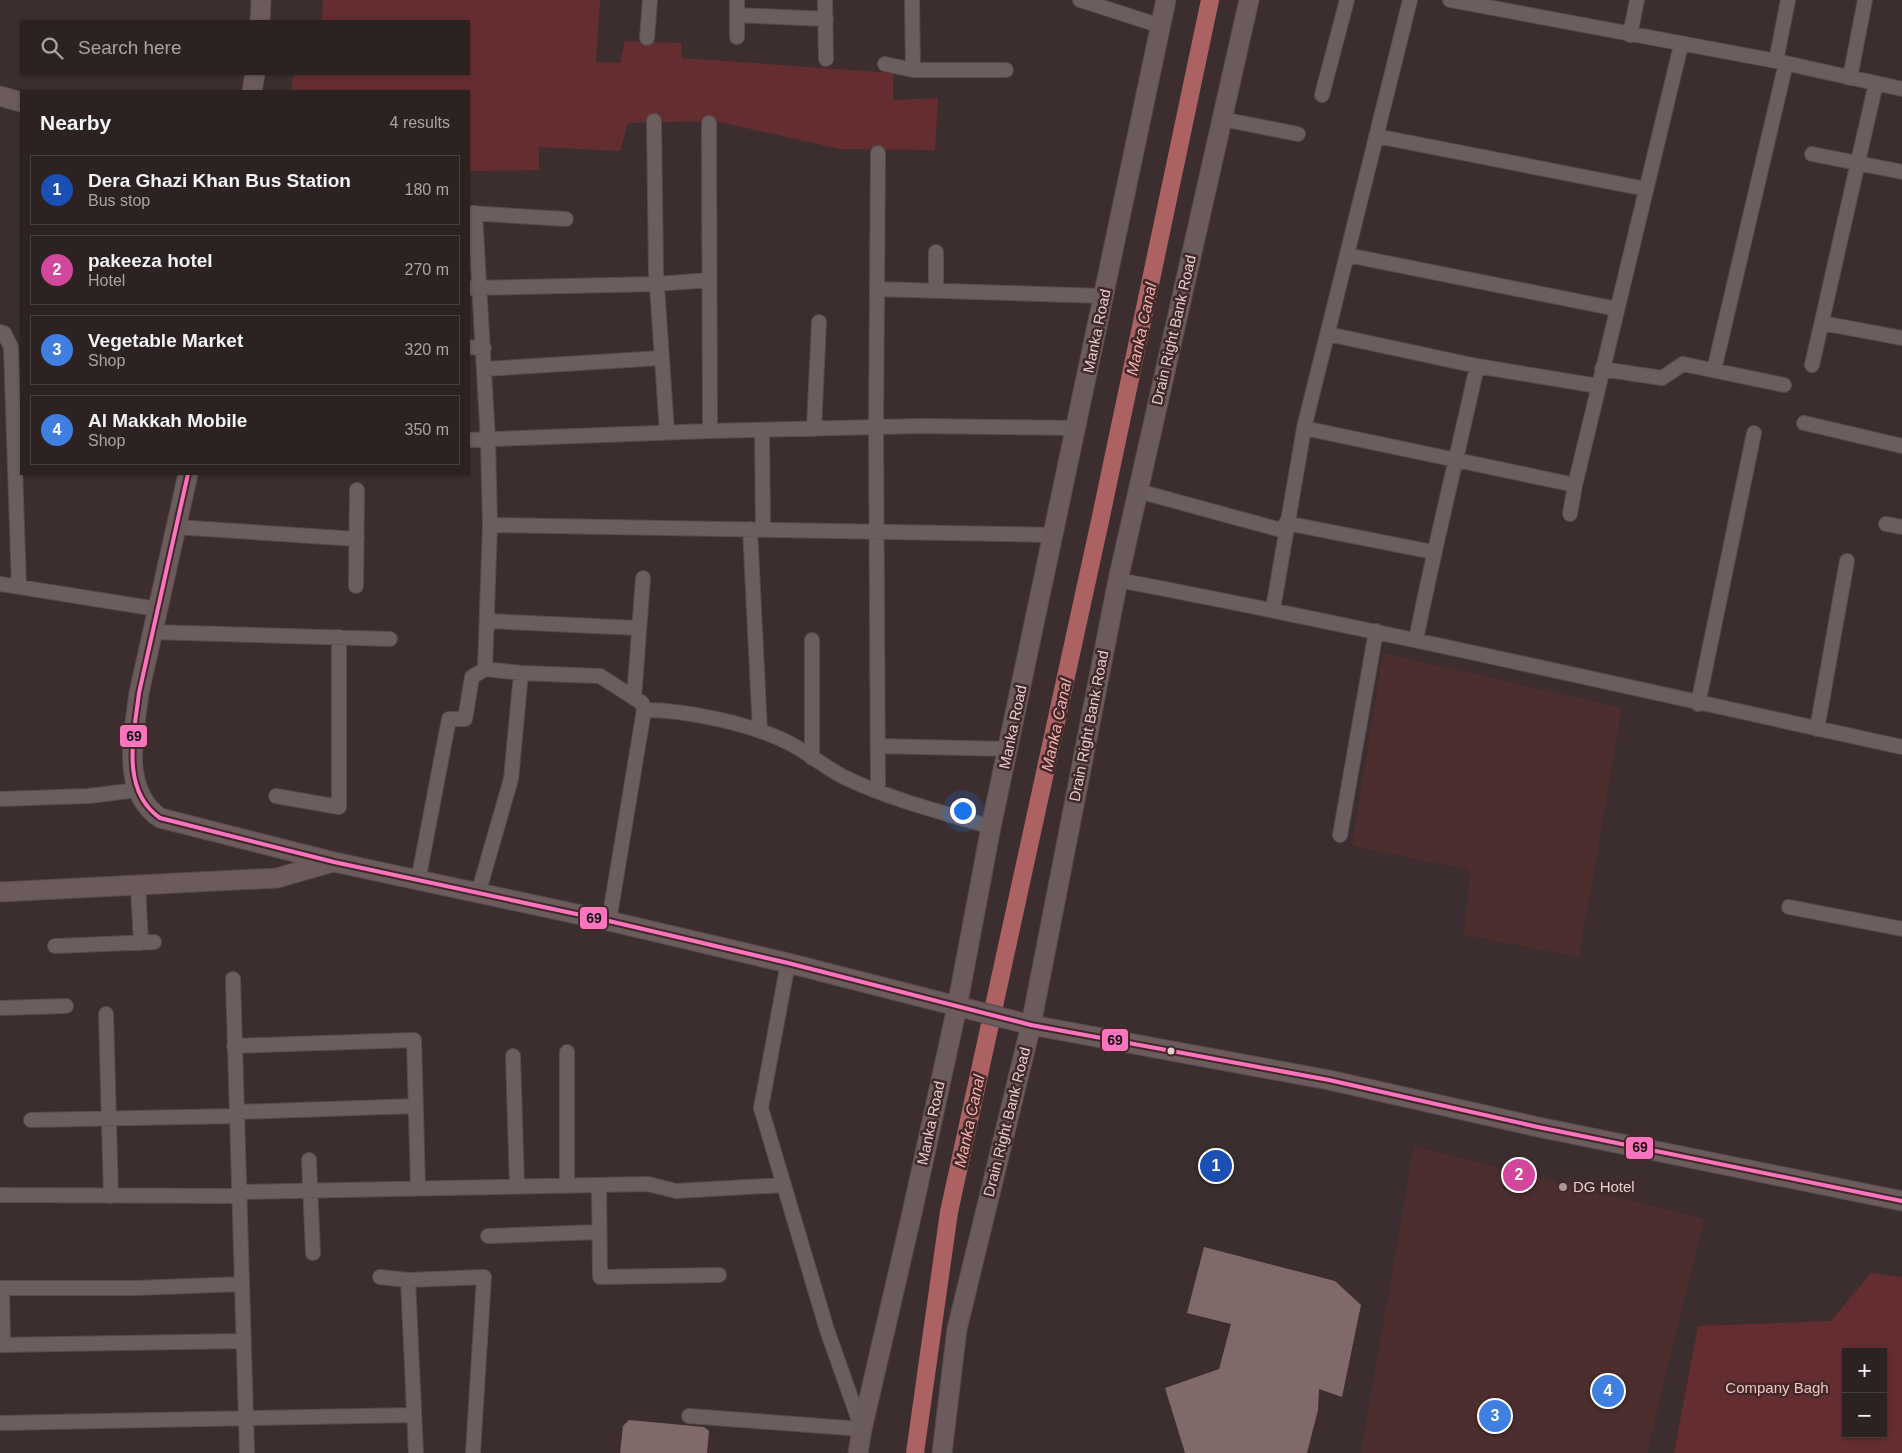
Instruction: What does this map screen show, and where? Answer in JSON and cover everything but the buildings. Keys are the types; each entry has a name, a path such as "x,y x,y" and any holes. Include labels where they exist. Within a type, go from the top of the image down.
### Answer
{"main road":[{"path":"260,20 261,0"},
{"name":"Manka Road","path":"858,1453 956,1006 991,827 1077,428 1166,0"},
{"name":"Drain Right Bank Road","path":"942,1453 958,1329 1031,1025 1118,580 1248,0"},
{"path":"252,90 255,75"},
{"path":"0,96 20,102"},
{"path":"188,475 139,693 135,726 133,769 137,790 150,811 160,818 334,862 610,921 788,963 1031,1025 1329,1080 1538,1127 1902,1199"},
{"path":"0,892 277,878 334,862"}],"street":[{"path":"647,38 650,0"},
{"path":"737,0 737,37"},
{"path":"825,0 826,59"},
{"path":"912,0 912,70"},
{"path":"1080,0 1161,26"},
{"path":"1322,95 1347,0"},
{"path":"1272,609 1304,428 1410,0"},
{"path":"1450,0 1493,4 1681,45 1781,62 1902,89"},
{"path":"1630,34 1637,0"},
{"path":"1714,370 1781,62 1788,0"},
{"path":"1850,78 1865,0"},
{"path":"737,15 826,19"},
{"path":"1570,514 1602,369 1681,45"},
{"path":"885,64 912,70 1006,70"},
{"path":"1812,365 1876,83"},
{"path":"1222,119 1298,134"},
{"path":"654,121 656,284 667,432"},
{"path":"709,123 710,431"},
{"path":"1376,136 1646,189"},
{"path":"878,153 876,428 878,791"},
{"path":"1812,154 1902,172"},
{"path":"485,669 490,525 488,441 484,348 479,309 474,289 472,213 566,219"},
{"path":"936,252 936,291"},
{"path":"1348,255 1617,309"},
{"path":"474,289 656,284 709,280"},
{"path":"877,289 1104,296"},
{"path":"814,429 819,322"},
{"path":"1822,323 1902,338"},
{"path":"0,332 4,333 12,347 19,587"},
{"path":"1328,334 1477,366 1598,386"},
{"path":"470,347 484,348"},
{"path":"485,369 661,358"},
{"path":"1602,369 1662,378 1683,364 1784,385"},
{"path":"1416,640 1434,552 1457,460 1477,366"},
{"path":"1804,423 1902,446"},
{"path":"470,440 488,441 710,431 876,428 1077,428"},
{"path":"1304,428 1575,485"},
{"path":"760,731 757,529 762,430"},
{"path":"1698,704 1754,433"},
{"path":"356,586 357,490"},
{"path":"1138,491 1286,527 1434,552"},
{"path":"1886,524 1902,528"},
{"path":"490,525 878,530 1054,535"},
{"path":"176,527 357,539"},
{"path":"1817,729 1847,561"},
{"path":"634,698 643,578"},
{"path":"1118,580 1376,631 1698,704 1902,747"},
{"path":"0,584 157,609"},
{"path":"488,621 638,628"},
{"path":"1340,835 1376,631"},
{"path":"152,632 390,638"},
{"path":"276,796 339,807 338,637"},
{"path":"812,640 812,758"},
{"path":"418,880 449,719 465,719 472,677 485,669 521,673 600,676 642,703 644,710 610,921"},
{"path":"478,894 511,779 521,673"},
{"path":"644,710 674,710 760,731 793,745 846,778 878,791 991,827"},
{"path":"878,746 1008,749"},
{"path":"0,799 88,796 137,790"},
{"path":"55,946 148,943 138,886"},
{"path":"1789,907 1902,929"},
{"path":"689,1416 862,1429 827,1330 761,1108 788,963"},
{"path":"233,979 247,1453"},
{"path":"0,1008 66,1006"},
{"path":"106,1014 111,1196"},
{"path":"234,1046 414,1040 418,1188"},
{"path":"566,1052 567,1186"},
{"path":"513,1056 518,1186"},
{"path":"32,1120 109,1119 416,1106"},
{"path":"309,1160 313,1253"},
{"path":"0,1195 239,1194 418,1188 648,1184 676,1191 784,1185"},
{"path":"599,1185 600,1277 720,1275"},
{"path":"488,1236 599,1232"},
{"path":"380,1277 408,1280 484,1277 472,1453"},
{"path":"408,1280 416,1453"},
{"path":"242,1284 134,1288 2,1288 2,1345 244,1341"},
{"path":"0,1423 414,1415"}],"shaded area":[{"path":"1383,653 1622,708 1579,957 1464,935 1470,870 1352,846"},
{"path":"1414,1146 1704,1219 1647,1453 1361,1453"}],"green space":[{"path":"323,0 600,0 596,62 620,63 625,41 681,43 682,58 893,73 893,100 938,98 935,150 840,149 715,121 628,123 620,151 539,147 539,170 470,171 470,90 291,90 293,75 470,75 470,20 322,20"},
{"name":"Company Bagh","path":"1871,1273 1902,1277 1902,1453 1674,1453 1698,1326 1831,1321"}],"waterway":[{"name":"Manka Canal","path":"915,1453 949,1212 1100,521 1210,0"}],"transit line":[{"name":"69","path":"188,475 139,693 133,744 134,777 139,793 147,806 160,818 334,862 609,921 788,963 1031,1025 1329,1080 1538,1127 1902,1201"}],"place":[{"name":"Dera Ghazi Khan Bus Station","path":"1216,1166"},
{"name":"pakeeza hotel","path":"1519,1175"},
{"name":"DG Hotel","path":"1563,1187"},
{"name":"Al Makkah Mobile","path":"1608,1391"},
{"name":"Vegetable Market","path":"1495,1416"}]}
